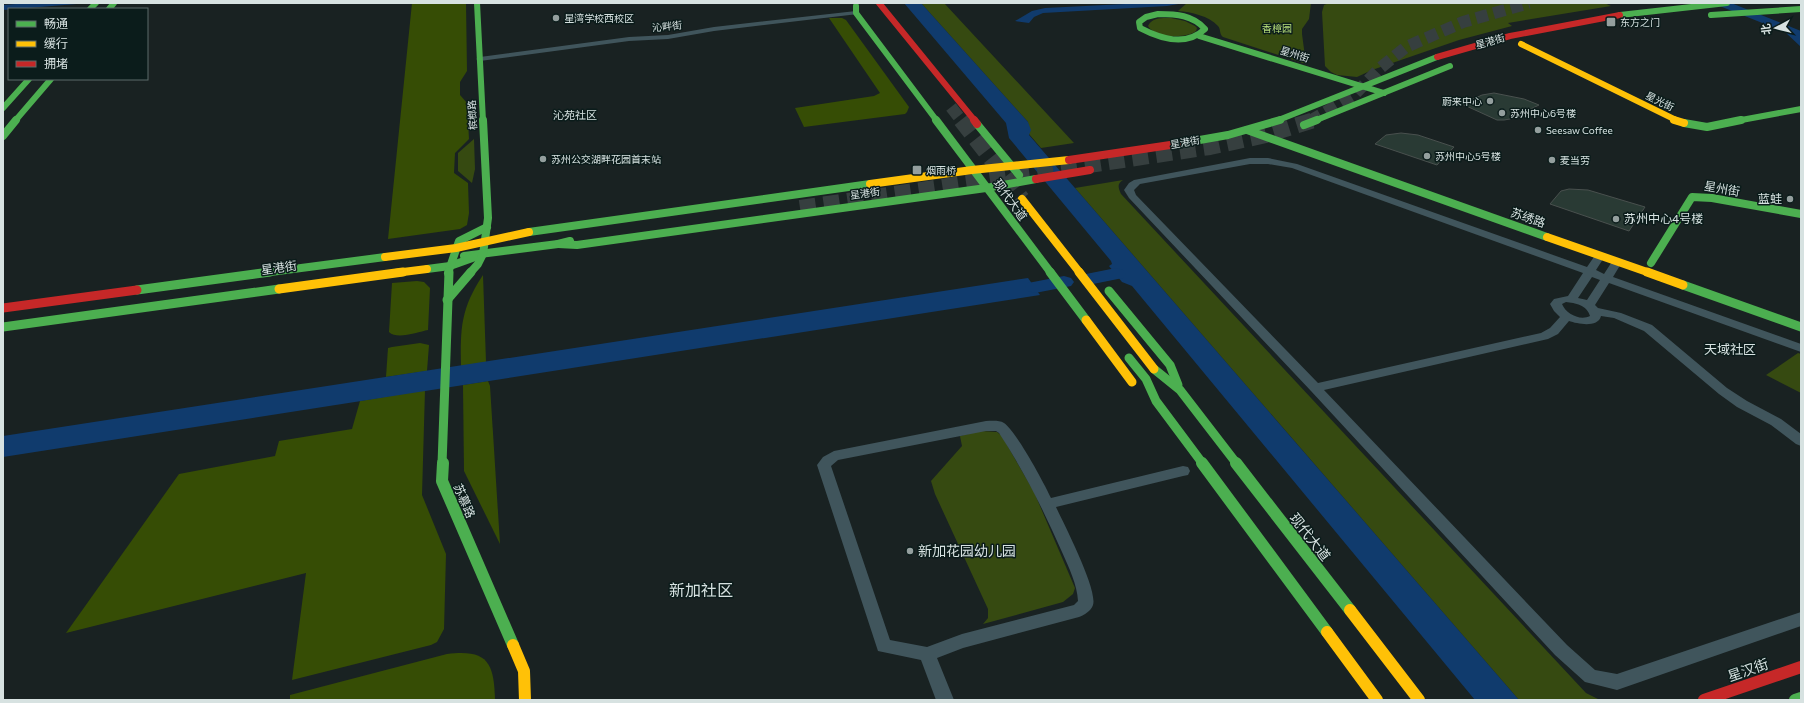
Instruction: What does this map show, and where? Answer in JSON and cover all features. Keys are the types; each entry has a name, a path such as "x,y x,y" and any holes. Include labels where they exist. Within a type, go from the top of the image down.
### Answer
{"main road":[{"name":"槟榔路","path":"477,3 488,218 487,227"},
{"name":"现代大道","path":"879,3 1032,191"},
{"name":"星港街","path":"3,308 285,270 484,241 521,235 531,231 972,170 1030,166 1165,146 1261,127 1322,105 1361,86 1438,57 1505,37 1582,21 1673,6 1727,3"},
{"name":"现代大道","path":"856,7 972,170 1032,251 1051,273 1131,381 1156,401"},
{"path":"856,7 869,7 946,101"},
{"path":"1632,23 1732,13 1801,9"},
{"path":"1158,14 1186,17 1194,19 1204,26 1204,33 1199,36 1179,40 1155,36 1140,28 1139,22 1146,17 1158,14"},
{"name":"星港街","path":"1517,45 1613,26"},
{"name":"星州街","path":"1199,36 1384,93"},
{"name":"星光街","path":"1517,45 1673,120 1690,125 1707,127 1801,109"},
{"path":"1294,128 1339,113 1398,86 1457,63"},
{"path":"3,108 28,80"},
{"path":"3,136 50,80"},
{"path":"1261,127 1437,188"},
{"name":"苏绣路","path":"1247,130 1263,137 1801,326"},
{"path":"1251,140 1279,133"},
{"name":"星港街","path":"558,244 577,245 986,188 1097,169"},
{"name":"星州街","path":"1639,258 1655,264 1690,200 1694,197 1712,198 1755,207 1801,214"},
{"name":"现代大道","path":"1022,199 1154,369 1180,390 1419,700"},
{"name":"星港街","path":"3,318 280,280 451,262 483,254 558,244 576,239 799,204 531,236 521,235"},
{"path":"448,300 472,272 483,254 487,227"},
{"path":"26,295 458,244 487,227"},
{"name":"苏慕路","path":"458,244 448,274 446,391 442,481 524,671 526,700"},
{"path":"3,327 451,262"},
{"name":"现代大道","path":"1105,285 1170,365 1180,390"},
{"name":"现代大道","path":"1122,350 1146,379 1156,401 1377,700"},
{"name":"星汉街","path":"1704,700 1801,667"},
{"path":"1795,700 1801,698"}],"street":[{"name":"沁畔街","path":"480,58 629,39 668,37 856,7"},
{"path":"1801,348 1294,166 1282,163 1250,161 1137,182 1132,185 1129,190 1132,196 1561,650 1591,677 1617,682 1801,619"},
{"path":"1572,299 1600,256"},
{"path":"1617,262 1606,278 1592,308 1596,317 1590,320 1579,320 1567,316 1558,310 1556,304 1561,300 1572,299 1592,308 1617,315 1648,328 1723,391 1742,404 1776,422 1801,441"},
{"path":"1315,388 1544,336 1554,331 1567,316"},
{"path":"986,426 999,426 1012,440 1048,504 1081,579 1086,596 1086,604 1078,610 962,641 927,654 884,646 824,465 834,456 986,426"},
{"path":"1048,504 1183,471"},
{"path":"927,654 945,700"}],"green space":[{"path":"412,3 466,3 467,71 460,82 460,95 467,103 469,139 455,153 454,173 468,183 469,213 467,225 460,229 388,239"},
{"path":"921,3 944,3 1074,143 1041,148 1029,134 1028,122"},
{"name":"香樟园","path":"1187,3 1311,3 1309,19 1302,29 1306,64 1223,37 1218,26 1205,17 1178,11"},
{"path":"1329,3 1604,3 1611,6 1508,23 1512,26 1459,40 1372,70 1357,77 1337,75 1325,66 1322,12 1324,5"},
{"path":"829,18 842,18 846,20 909,107 905,114 804,127 795,108 874,96 880,93"},
{"path":"1161,18 1171,18 1185,21 1195,26 1197,28 1196,31 1191,34 1171,36 1157,33 1148,26 1152,21"},
{"path":"474,139 475,169 472,183 458,171 458,153"},
{"path":"1123,180 1119,186 1121,194 1586,693 1600,700 1519,700 1075,188"},
{"path":"483,275 486,362 461,366 463,319 470,298"},
{"path":"417,281 424,282 430,288 428,330 408,335 397,335 389,332 392,283"},
{"path":"420,343 429,345 427,371 386,377 388,348"},
{"path":"1798,353 1801,354 1801,393 1766,375"},
{"path":"488,381 490,386 500,544 464,471 463,385"},
{"path":"425,390 422,495 446,554 444,629 437,642 431,645 292,680 306,573 66,633 179,474 275,456 279,441 352,429 360,401"},
{"path":"981,431 997,432 1002,436 1034,492 1075,588 1073,594 1063,602 983,624 988,618 988,609 935,494 931,481 962,446 960,436"},
{"path":"447,654 472,654 486,661 493,676 495,700 290,700 290,695"}],"water":[{"path":"28,3 89,3 28,8 8,8 8,10 3,10 3,5"},
{"path":"904,3 921,3 1028,122 1031,130 1029,135 1519,700 1475,700 1132,286 1122,282 1109,266 1112,264 1111,261 1009,138 1006,123"},
{"path":"1145,3 1184,3 1167,6 1043,13 1034,17 1029,23 1015,21 1032,11 1045,8"},
{"path":"1712,3 1731,3 1801,31 1801,47 1785,32"},
{"path":"1028,278 1040,295 3,457 3,436"}],"building":[{"name":"苏州中心6号楼","path":"1494,93 1524,99 1539,105 1510,119 1497,120 1462,104 1482,95"},
{"name":"苏州中心5号楼","path":"1401,133 1418,135 1454,147 1437,165 1375,144 1386,135"},
{"name":"苏州中心4号楼","path":"1569,189 1588,190 1645,207 1629,231 1550,204 1561,191"}],"waterway":[{"path":"1093,278 1116,274"},
{"path":"1035,287 1064,282"}],"tunnel":[{"path":"1310,121 1353,96 1379,69 1406,47 1463,22 1529,3"},
{"path":"951,107 962,121"},
{"path":"961,120 1005,177"},
{"path":"1005,177 1210,147 1266,135 1314,120"},
{"path":"800,208 1005,177"},
{"path":"1005,177 1022,199"}],"traffic: fast":[{"path":"91,8 96,3"},
{"path":"110,8 114,3"},
{"path":"447,300 478,264 483,254 488,218 477,3"},
{"path":"1620,15 1727,3"},
{"path":"856,6 856,13 1086,320"},
{"path":"1711,15 1801,9"},
{"path":"1158,14 1184,16 1196,20 1205,29 1199,35 1183,40 1165,38 1140,28 1139,22 1146,17 1158,14"},
{"path":"1199,36 1384,93"},
{"path":"1177,144 1228,135 1285,119 1437,57"},
{"path":"1304,125 1450,66"},
{"path":"3,108 28,80"},
{"path":"3,136 50,80"},
{"path":"1684,123 1707,127 1801,109"},
{"path":"977,124 1019,175"},
{"path":"1247,130 1547,237"},
{"path":"558,244 577,245 986,188 1036,179"},
{"path":"529,232 870,184"},
{"path":"1651,263 1692,197 1712,198 1801,214"},
{"path":"487,227 459,241 448,274 442,481 513,645"},
{"path":"464,256 558,244 570,241"},
{"path":"427,269 450,266 478,256"},
{"path":"137,290 385,257"},
{"path":"1683,285 1801,327"},
{"path":"3,327 279,289"},
{"path":"1109,291 1170,365 1178,385"},
{"path":"1129,358 1146,379 1156,401 1327,632"},
{"path":"1154,369 1180,390 1350,610"},
{"path":"1795,700 1801,698"}],"traffic: slow":[{"path":"1521,44 1673,120 1684,123"},
{"path":"870,184 972,170 1069,160"},
{"path":"1022,199 1154,369"},
{"path":"385,257 456,248 484,241 521,235 529,232"},
{"path":"1547,237 1683,285"},
{"path":"279,289 427,269"},
{"path":"1086,320 1132,382"},
{"path":"1350,610 1419,700"},
{"path":"1327,632 1377,700"},
{"path":"513,645 524,671 525,700"}],"traffic: jam":[{"path":"879,3 977,124"},
{"path":"1437,57 1510,36 1620,15"},
{"path":"1069,160 1177,144"},
{"path":"1036,179 1090,170"},
{"path":"3,308 137,290"},
{"path":"1704,700 1801,667"}],"place":[{"name":"星湾学校西校区","path":"556,18"},
{"name":"东方之门","path":"1611,22"},
{"name":"蔚来中心","path":"1490,101"},
{"name":"苏州中心6号楼","path":"1502,113"},
{"name":"Seesaw Coffee","path":"1538,130"},
{"name":"苏州中心5号楼","path":"1427,156"},
{"name":"苏州公交湖畔花园首末站","path":"543,159"},
{"name":"麦当劳","path":"1552,160"},
{"name":"烟雨桥","path":"917,170"},
{"name":"蓝蛙","path":"1790,199"},
{"name":"苏州中心4号楼","path":"1616,219"},
{"name":"新加花园幼儿园","path":"910,551"}],"district":[{"name":"沁苑社区","path":"575,115"},
{"name":"天域社区","path":"1730,349"},
{"name":"新加社区","path":"701,590"}]}
